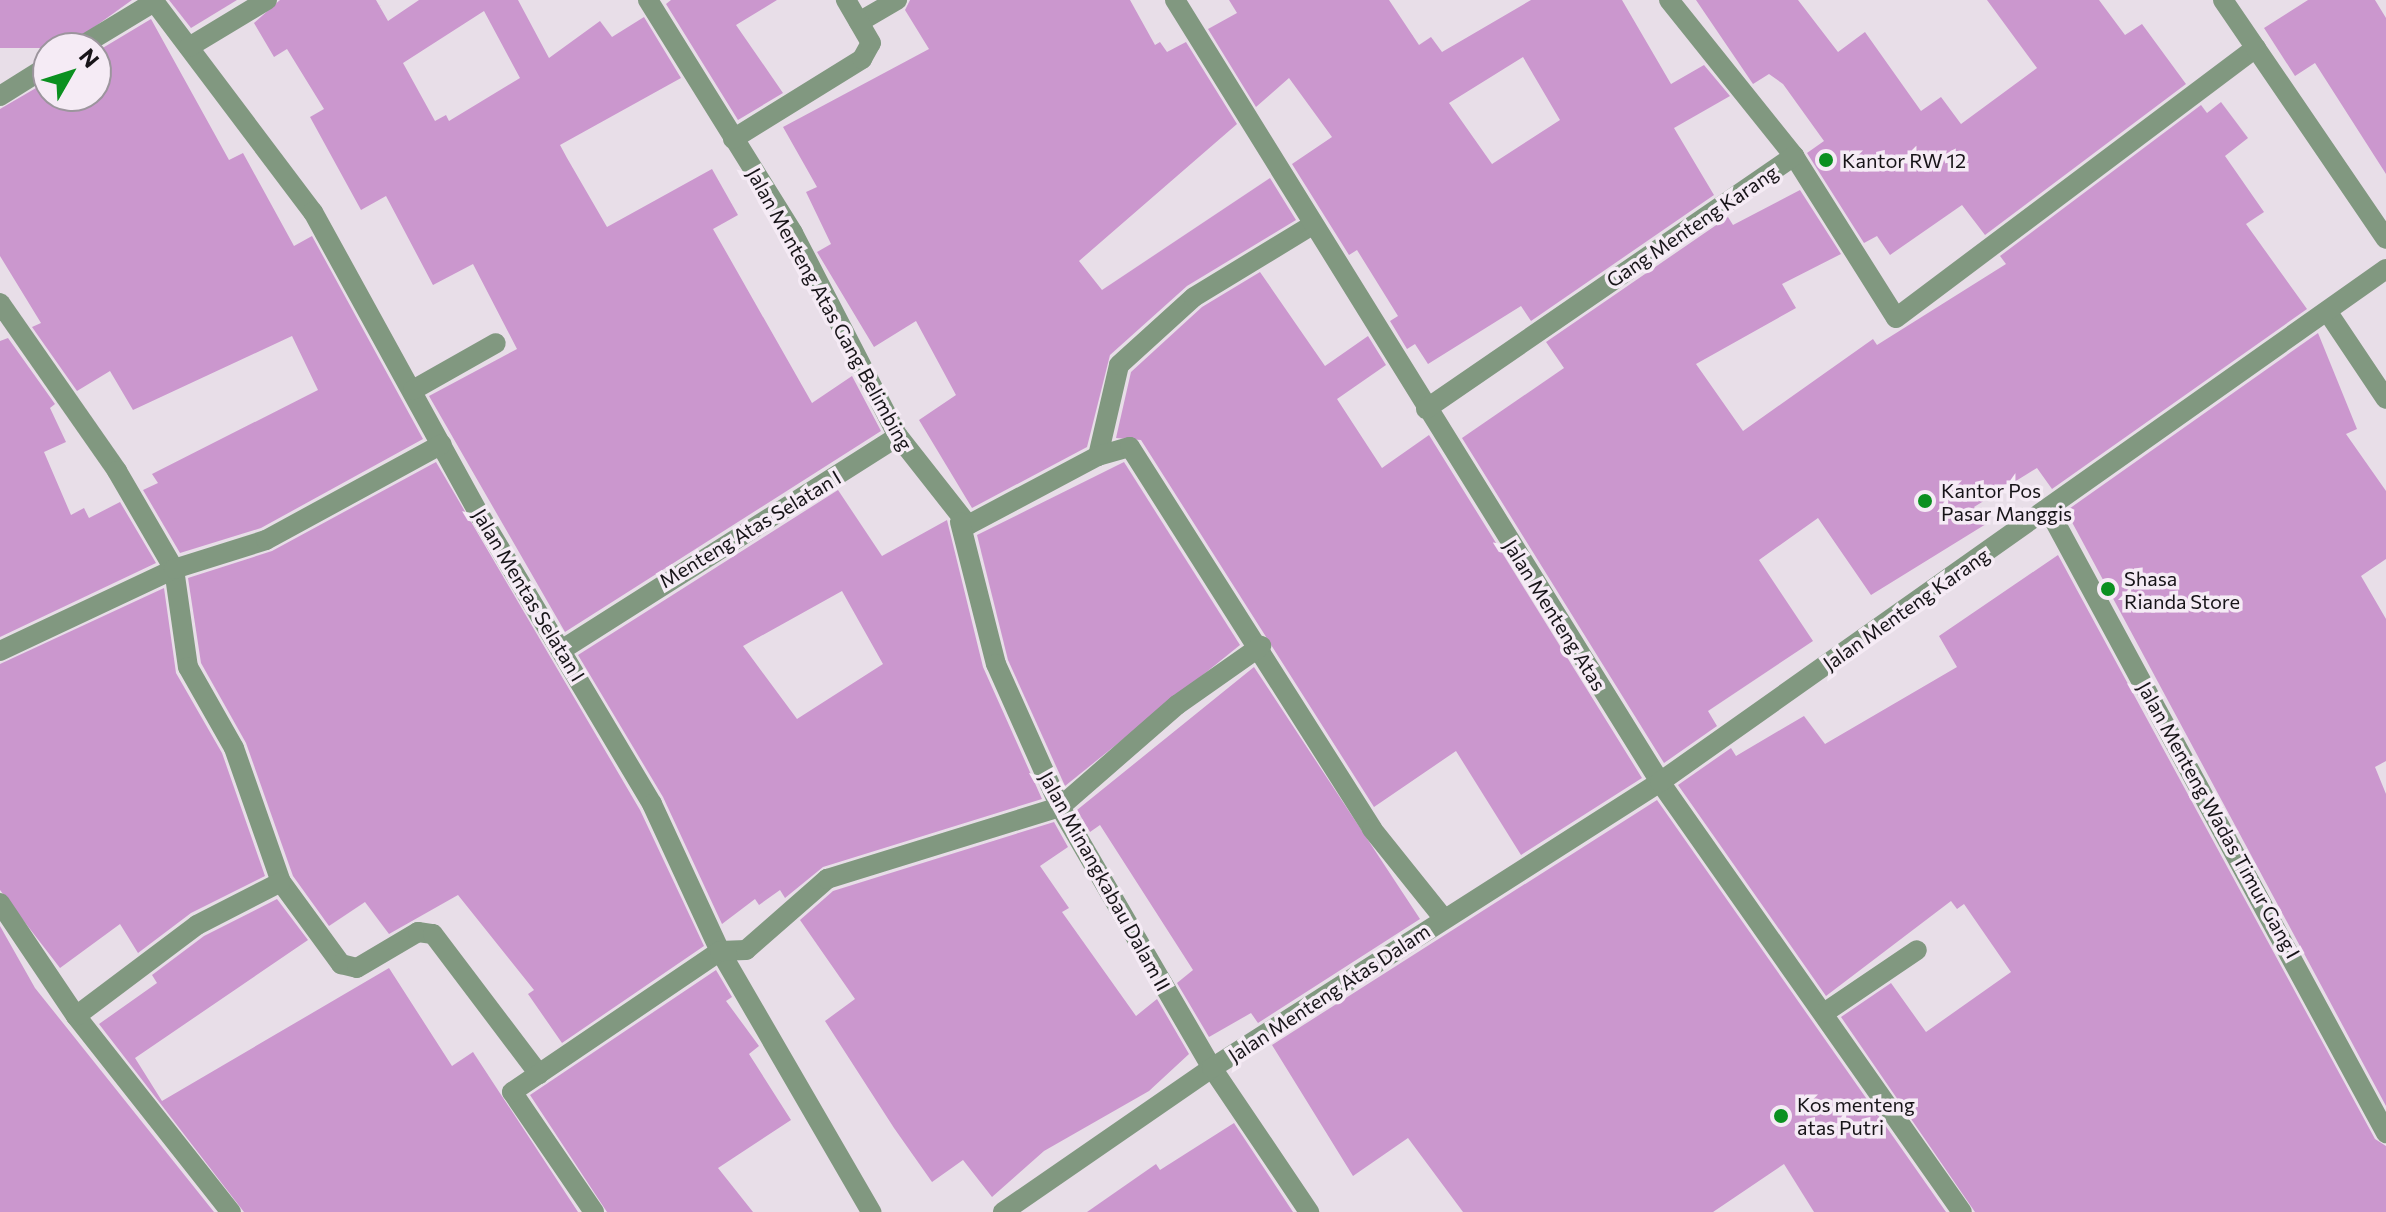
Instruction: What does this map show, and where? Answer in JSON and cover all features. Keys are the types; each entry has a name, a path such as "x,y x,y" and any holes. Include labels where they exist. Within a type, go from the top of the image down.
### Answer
{"street":[{"path":"189,47 267,0"},
{"name":"Jalan Menteng Atas Gang Belimbing","path":"648,0 793,233 898,436 960,522"},
{"path":"733,139 862,59 871,43 846,0"},
{"path":"859,22 897,0"},
{"name":"Jalan Menteng Atas","path":"1175,0 1311,226 1660,782 1962,1212"},
{"name":"Gang Menteng Karang","path":"1426,409 1794,156 1669,0"},
{"path":"2223,0 2386,239"},
{"path":"104,32 154,1"},
{"name":"Jalan Mentas Selatan I","path":"154,1 313,212 442,444 652,804 720,951 871,1212"},
{"path":"1794,156 1896,318 2256,48"},
{"path":"0,96 32,76"},
{"path":"1098,456 1119,365 1194,297 1311,226"},
{"name":"Jalan Menteng Karang","path":"1660,782 2329,314 2386,269"},
{"path":"0,303 57,379 174,569 177,627 188,667 234,748 281,882 341,964 357,968 418,932 433,934 539,1074"},
{"path":"2329,314 2386,399"},
{"path":"413,390 496,343"},
{"name":"Menteng Atas Selatan I","path":"563,649 898,436"},
{"path":"0,651 174,569 266,540 442,444"},
{"path":"960,522 998,516 1098,456 1130,447 1261,646 1372,829 1444,919"},
{"name":"Jalan Menteng Wadas Timur Gang I","path":"2048,509 2386,1133"},
{"name":"Jalan Minangkabau Dalam II","path":"960,522 996,664 1060,807 1212,1068 1309,1212"},
{"path":"594,1212 512,1092 720,951 746,950 827,879 1060,807 1177,705 1261,646"},
{"name":"Jalan Menteng Atas Dalam","path":"1003,1212 1212,1068 1660,782"},
{"path":"76,1016 197,925 281,882"},
{"path":"0,903 76,1016 231,1212"},
{"path":"1824,1013 1917,950"}],"building":[{"path":"0,0 132,0 87,32 32,32 32,48 0,48"},
{"path":"169,0 237,0 191,28"},
{"path":"280,0 376,0 388,21 419,0 518,0 549,58 600,21 612,37 644,17 681,78 560,145 567,158 607,227 712,169 738,215 713,229 812,403 852,376 881,431 565,632 429,396 517,349 473,264 433,285 386,196 361,210 310,117 324,109 287,49 274,57 254,23","holes":["484,11 520,78 449,121 446,115 435,121 403,63"]},
{"path":"671,0 777,0 736,25 783,93 738,120 666,4"},
{"path":"910,0 1130,0 1155,45 1160,42 1167,52 1186,42 1237,124 1079,261 1102,290 1270,178 1296,220 1187,286 1110,355 1087,447 972,508 919,420 956,395 916,321 874,347 817,252 831,244 806,192 817,187 783,127 929,49 905,10"},
{"path":"1229,0 1389,0 1419,45 1431,37 1442,52 1531,0 1622,0 1671,84 1704,65 1730,96 1674,128 1714,195 1531,321 1521,306 1428,364 1415,344 1407,349 1390,321 1398,316 1357,250 1349,255 1292,164 1332,137 1289,78 1256,107 1208,29 1237,13","holes":["1523,57 1560,120 1492,164 1449,103"]},
{"path":"1696,0 1798,0 1838,52 1865,32 1921,111 1941,97 1961,124 2037,68 1987,0 2099,0 2125,35 2142,24 2186,84 1985,235 1962,205 1890,255 1877,236 1864,243 1807,153 1824,141 1783,84 1769,74 1753,84"},
{"path":"2308,0 2375,0 2386,18 2386,174 2315,63 2295,76 2264,28"},
{"path":"151,19 229,160 243,153 294,246 312,236 423,439 261,528 180,553 143,490 158,483 152,474 318,390 292,336 133,410 110,371 77,391 32,327 41,323 0,256 0,109 32,90 32,112 112,112 112,42"},
{"path":"2221,102 2248,138 2225,156 2264,212 2246,224 2307,309 2052,489 2037,468 1974,507 1986,524 1871,595 1818,518 1759,560 1813,641 1708,711 1717,726 1664,763 1462,438 1564,368 1546,342 1728,217 1733,225 1800,190 1841,254 1782,284 1796,308 1696,364 1743,431 1873,339 1877,345 2006,264 2000,256 2201,105 2207,113"},
{"path":"1260,272 1325,366 1368,336 1386,365 1337,399 1382,468 1429,435 1642,778 1521,855 1456,751 1374,807 1141,440 1116,438 1131,372 1202,307"},
{"path":"2318,333 2357,429 2346,434 2386,491 2386,559 2361,576 2386,619 2386,761 2375,767 2386,794 2386,1106 2066,511"},
{"path":"8,338 55,404 50,408 66,442 44,452 71,515 84,508 89,518 120,502 156,563 0,637 0,341"},
{"path":"436,462 640,810 704,946 562,1043 528,994 534,990 458,895 389,934 365,902 329,926 293,876 246,743 201,663 188,578 272,551"},
{"path":"1124,462 1240,645 1065,786 1008,660 977,535"},
{"path":"838,490 882,556 947,520 983,667 1042,799 823,867 785,898 780,890 759,905 755,899 722,924 663,797 578,655","holes":["842,591 883,664 797,719 743,646"]},
{"path":"2058,555 2375,1139 2386,1146 2386,1212 1975,1212 1841,1017 1891,983 1926,1032 2011,972 1964,904 1957,909 1951,901 1826,996 1678,785 1731,748 1736,756 1804,716 1825,744 1957,667 1939,636"},
{"path":"164,588 176,673 222,753 265,876 191,913 138,953 120,924 60,968 0,890 0,664"},
{"path":"1254,667 1420,919 1258,1023 1251,1013 1209,1037 1177,983 1193,970 1100,825 1090,832 1077,810"},
{"path":"1657,800 1946,1212 1814,1212 1784,1164 1713,1212 1463,1212 1408,1138 1353,1176 1272,1045"},
{"path":"1054,822 1068,847 1040,866 1069,908 1062,912 1136,1016 1157,999 1189,1054 1149,1091 1044,1151 992,1197 963,1160 932,1182 825,1021 855,999 800,920 833,891"},
{"path":"277,899 308,940 135,1058 162,1101 389,968 452,1066 473,1052 578,1212 244,1212 99,1024 157,983 152,975 204,936"},
{"path":"0,926 35,988 214,1212 0,1212"},
{"path":"716,970 732,997 726,1001 759,1046 749,1054 791,1120 718,1168 753,1212 607,1212 530,1095"},
{"path":"1234,1123 1293,1212 1087,1212 1156,1164 1160,1170"}],"place":[{"name":"Kantor RW 12","path":"1826,160"},
{"name":"Kantor Pos Pasar Manggis","path":"1925,501"},
{"name":"Shasa Rianda Store","path":"2108,589"},
{"name":"Kos menteng atas Putri","path":"1781,1116"}]}
